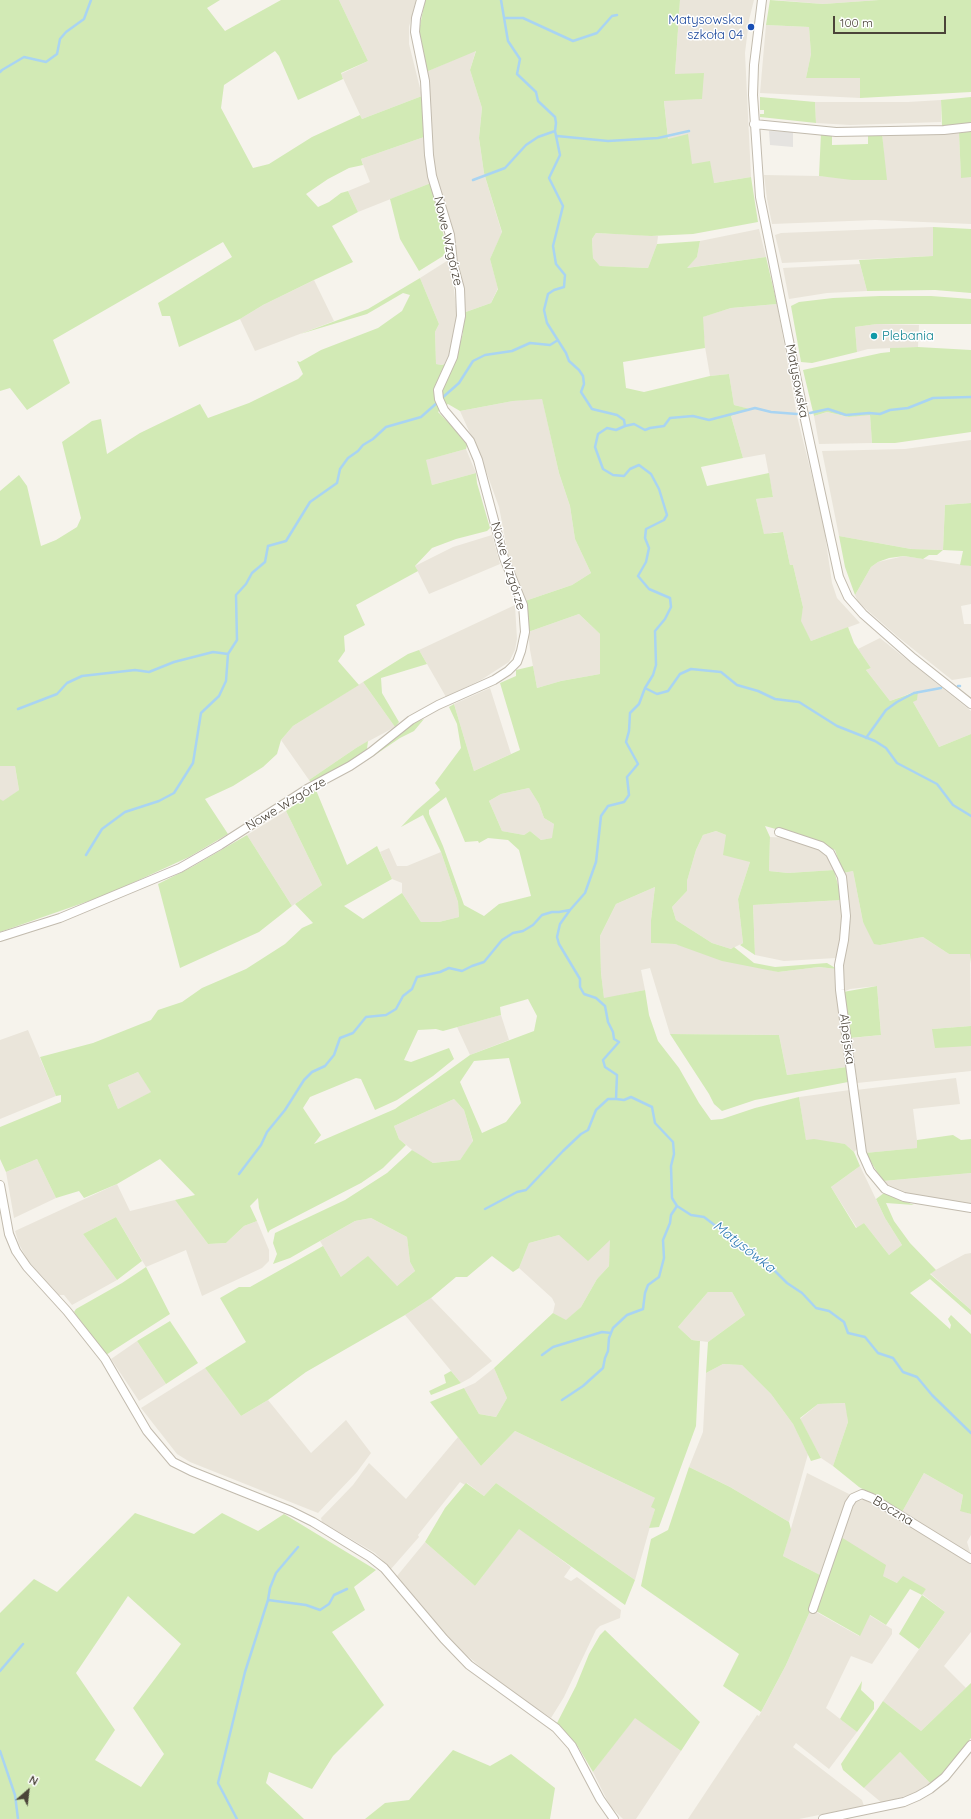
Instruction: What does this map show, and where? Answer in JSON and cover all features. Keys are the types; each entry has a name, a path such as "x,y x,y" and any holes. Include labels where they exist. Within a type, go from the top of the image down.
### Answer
{"street":[{"name":"Nowe Wzgórze","path":"0,937 60,918 180,868 220,845 307,789 350,766 371,752 411,720 438,705 494,680 508,671 517,662 525,632 522,605 504,558 470,441 444,410 439,399 438,390 453,357 461,316 460,290 453,263 450,235 432,176 429,155 425,81 415,32 416,18 421,0"},
{"name":"Matysowska","path":"762,0 754,65 754,124 760,196 804,415 843,588 848,597 863,614 913,658 971,704"},
{"path":"754,124 836,132 944,130 971,127"},
{"name":"Alpejska","path":"779,832 821,846 830,853 842,877 846,916 844,940 839,965 840,990 862,1153 870,1171 885,1189 904,1197 971,1208"},
{"path":"0,1184 9,1234 16,1251 27,1267 67,1311 104,1359 147,1431 173,1462 291,1511 313,1522 370,1557 384,1568 444,1639 469,1665 556,1728 572,1746 600,1799 614,1819"},
{"name":"Boczna","path":"813,1609 849,1504 853,1498 862,1494 872,1498 971,1559"},
{"path":"823,1819 904,1802 918,1796 930,1789 944,1777 971,1745"}],"shaded area":[{"path":"339,0 416,0 409,27 409,44 422,96 362,119 341,74 368,61"},
{"path":"680,0 754,0 749,20 745,53 751,177 714,183 692,165 668,139 664,100 702,99 675,74"},
{"path":"776,0 879,0 823,4"},
{"path":"766,25 809,27 811,54 806,78 860,78 860,98 760,93"},
{"path":"476,50 470,70 482,108 479,138 484,173 502,233 490,259 498,288 491,303 463,313 456,255 432,160 431,107 426,72"},
{"path":"941,100 941,122 850,125 816,123 815,102 908,102"},
{"path":"769,131 793,132 793,147 770,145"},
{"path":"882,133 959,133 961,177 971,177 971,224 875,220 772,224 764,175 819,176 886,180"},
{"path":"424,137 431,183 358,212 348,191 370,182 361,159"},
{"path":"933,227 934,256 782,263 775,235 781,233"},
{"path":"759,229 766,257 686,268 697,257 700,241"},
{"path":"596,233 658,236 657,244 648,268 600,266 593,258 592,239"},
{"path":"450,259 457,314 454,339 447,363 442,365 436,364 435,332 439,324 420,278"},
{"path":"860,264 867,291 827,293 789,299 783,268"},
{"path":"314,280 334,321 255,351 240,319 263,305"},
{"path":"777,304 797,416 823,521 832,583 837,598 860,623 811,641 800,621 803,607 793,565 790,565 783,532 764,535 756,499 773,497 765,454 743,458 731,416 749,409 734,405 729,374 710,376 705,347 702,317 731,308"},
{"path":"877,324 919,325 918,347 868,349 857,352 855,327"},
{"path":"542,398 559,473 570,506 575,539 591,573 572,585 525,601 509,559 499,507 482,460 460,411 513,401"},
{"path":"827,412 849,417 870,414 872,443 819,444 814,416"},
{"path":"971,440 971,503 945,505 943,550 911,549 839,536 822,451 905,449"},
{"path":"466,449 476,473 432,485 425,460"},
{"path":"492,535 500,564 429,594 415,566 453,547"},
{"path":"904,556 971,566 971,604 961,606 964,624 971,624 971,677 952,680 898,637 858,602 855,595 871,567 878,562"},
{"path":"515,605 517,639 515,650 509,662 481,680 446,697 419,650"},
{"path":"579,614 600,634 600,674 561,681 537,688 528,632"},
{"path":"880,638 971,711 971,734 939,747 913,702 917,691 890,701 866,670 871,668 858,649"},
{"path":"363,682 395,727 356,748 309,780 281,740 293,726"},
{"path":"490,688 511,754 474,771 454,704"},
{"path":"0,766 15,766 19,790 3,802 0,799"},
{"path":"529,788 539,804 544,818 554,824 553,838 541,840 530,831 524,835 502,831 489,801 501,794"},
{"path":"286,811 322,885 292,906 247,835"},
{"path":"716,831 726,835 750,862 738,899 743,943 731,949 712,943 676,920 672,907 687,891 687,881 696,850 703,835"},
{"path":"770,837 791,838 816,846 830,857 834,870 788,873 769,871"},
{"path":"389,848 397,866 407,866 441,852 458,902 459,917 439,922 421,922 402,893 402,883 392,879 380,852"},
{"path":"853,871 863,922 880,945 923,937 949,954 970,954 971,1026 932,1029 957,1046 971,1046 971,1071 857,1083 852,1038 881,1035 877,986 850,989 843,992 842,966 851,916 843,873"},
{"path":"655,887 651,920 651,943 675,944 778,972 819,967 837,969 847,1067 787,1075 779,1035 670,1034 650,968 641,970 645,990 604,999 601,973 600,936 616,904"},
{"path":"842,900 842,929 836,958 784,961 755,955 753,905"},
{"path":"501,1015 509,1040 470,1055 457,1027"},
{"path":"28,1030 56,1096 0,1119 0,1040"},
{"path":"138,1072 152,1092 118,1109 108,1085"},
{"path":"956,1078 960,1104 913,1109 918,1148 865,1153 856,1090"},
{"path":"850,1090 859,1147 854,1152 845,1144 806,1141 799,1097"},
{"path":"454,1099 464,1110 473,1142 460,1160 433,1163 417,1154 399,1139 394,1126"},
{"path":"37,1159 56,1198 14,1218 6,1172"},
{"path":"860,1166 885,1218 902,1245 889,1255 864,1223 857,1228 831,1187"},
{"path":"971,1173 971,1205 910,1196 891,1189 883,1181"},
{"path":"117,1184 130,1211 175,1200 208,1244 226,1243 244,1226 257,1221 269,1250 269,1261 262,1268 202,1296 186,1250 146,1267 116,1217 83,1234 117,1280 72,1305 64,1295 59,1295 28,1261 19,1244 15,1231"},
{"path":"371,1218 407,1237 410,1262 415,1271 397,1286 341,1277 320,1241 355,1221"},
{"path":"559,1235 611,1239 609,1266 597,1279 581,1307 566,1321 553,1313 555,1304 552,1298 519,1268 529,1243"},
{"path":"971,1253 971,1310 930,1273 965,1254"},
{"path":"708,1292 732,1292 745,1315 708,1342 692,1340 678,1327"},
{"path":"431,1298 492,1361 461,1383 405,1315"},
{"path":"137,1341 166,1384 139,1401 111,1359"},
{"path":"723,1364 742,1365 771,1394 793,1424 808,1454 789,1522 730,1487 689,1467 703,1432 706,1373"},
{"path":"205,1368 241,1416 268,1400 311,1453 346,1420 371,1453 357,1472 318,1513 190,1462 177,1454 141,1408"},
{"path":"494,1368 507,1398 496,1417 479,1414 464,1388 475,1383"},
{"path":"846,1403 848,1422 833,1466 821,1458 800,1419 818,1404"},
{"path":"515,1431 655,1498 655,1509 635,1580 496,1483 484,1496 467,1483 465,1485 460,1482 418,1535 419,1537 391,1569 375,1553 322,1522 321,1518 353,1485 369,1463 406,1499 458,1437 481,1466"},
{"path":"807,1473 849,1494 822,1576 783,1556"},
{"path":"924,1473 963,1495 960,1510 971,1514 971,1535 967,1542 970,1552 961,1549 902,1512"},
{"path":"868,1499 971,1562 971,1632 944,1666 966,1688 921,1731 883,1701 945,1612 922,1594 926,1589 897,1583 883,1576 841,1537 852,1502"},
{"path":"519,1528 571,1567 564,1577 571,1581 577,1577 621,1610 620,1618 600,1626 596,1630 564,1697 551,1718 498,1682 456,1646 397,1576 425,1542 475,1586"},
{"path":"811,1609 859,1636 869,1615 892,1629 892,1634 872,1664 851,1656 826,1708 857,1732 829,1769 796,1743 793,1747 862,1800 864,1806 799,1819 688,1819 757,1715 759,1716 786,1665"},
{"path":"635,1717 681,1751 636,1819 623,1819 610,1806 593,1772"},
{"path":"900,1752 931,1784 910,1795 882,1803 864,1788"}],"green space":[{"path":"0,0 220,0 207,8 225,31 281,0 339,0 368,61 341,73 343,79 298,100 279,56 275,51 224,85 221,108 253,168 269,164 312,137 360,115 362,119 422,96 424,106 424,137 361,159 363,165 349,168 328,179 306,194 318,207 329,202 341,193 348,191 358,212 332,226 353,262 263,305 240,319 179,347 170,316 162,316 158,303 232,257 223,242 53,340 70,383 27,410 10,388 0,391"},
{"path":"425,0 680,0 675,74 704,73 702,99 664,101 668,139 688,134 692,164 710,161 714,183 751,177 758,222 693,234 651,236 596,233 592,239 593,258 600,266 648,268 657,244 700,241 697,257 687,268 766,257 777,304 731,308 703,317 705,348 623,362 626,388 644,392 710,376 729,374 734,405 750,409 731,416 743,458 701,467 707,486 769,473 773,497 756,499 764,534 783,532 790,565 793,565 803,607 801,621 811,641 848,627 854,643 871,668 866,670 890,701 918,691 917,700 913,702 939,747 971,734 971,964 970,954 949,954 923,937 880,945 874,944 863,922 853,871 843,873 835,850 811,839 765,826 770,837 769,871 788,873 834,870 842,900 753,905 755,955 740,945 743,943 738,899 750,862 723,855 726,835 716,831 703,835 696,850 687,881 687,891 672,907 676,920 712,943 731,949 734,947 754,963 775,967 827,963 837,969 819,967 778,972 722,961 675,944 651,943 651,920 655,887 616,904 600,936 601,973 604,998 645,990 649,1015 658,1041 679,1068 699,1103 711,1120 722,1119 755,1108 799,1097 806,1140 814,1139 845,1144 854,1152 860,1166 831,1187 856,1228 864,1223 889,1255 902,1245 885,1218 876,1199 884,1193 914,1205 886,1203 894,1221 910,1243 936,1270 930,1274 971,1310 971,1315 930,1279 910,1293 950,1329 951,1325 948,1319 951,1315 971,1334 971,1514 960,1511 963,1495 924,1473 902,1512 859,1487 833,1466 848,1422 845,1403 818,1404 800,1418 821,1458 811,1461 793,1424 771,1394 742,1365 723,1364 706,1373 708,1342 745,1315 732,1292 708,1292 678,1327 692,1340 700,1341 696,1426 659,1527 649,1528 655,1509 651,1507 655,1498 515,1431 481,1466 430,1402 464,1388 479,1414 496,1417 507,1398 494,1368 553,1313 566,1320 581,1307 597,1279 609,1266 610,1240 588,1261 559,1235 529,1243 519,1268 513,1272 492,1256 467,1277 456,1277 431,1298 405,1315 306,1372 268,1400 241,1416 205,1368 246,1342 220,1298 239,1287 250,1287 323,1246 341,1277 368,1256 397,1286 415,1271 410,1262 407,1237 371,1218 355,1221 290,1258 273,1264 277,1254 273,1243 275,1233 345,1200 387,1173 412,1150 433,1163 460,1160 473,1141 464,1110 454,1099 394,1126 399,1139 406,1145 383,1168 361,1183 270,1230 268,1233 259,1208 258,1198 250,1206 257,1221 244,1226 226,1243 208,1244 175,1200 195,1195 160,1159 117,1184 84,1198 79,1191 56,1198 37,1159 6,1172 0,1159 0,1127 61,1102 61,1095 56,1096 40,1057 93,1043 151,1020 158,1010 182,1002 202,988 246,969 285,944 302,928 313,923 295,904 322,885 286,811 316,790 347,865 377,846 392,879 344,906 363,919 402,893 421,922 439,922 459,917 458,902 441,852 423,815 401,827 416,811 440,790 435,783 461,748 457,724 449,707 454,704 474,771 520,750 500,683 516,676 516,670 533,666 537,688 561,681 600,674 600,634 579,614 528,632 525,601 572,585 591,573 575,539 570,506 559,473 542,399 513,401 460,411 448,404 438,412 468,442 466,449 426,460 432,485 476,473 477,483 490,528 487,531 456,539 432,548 415,566 418,571 356,605 365,625 344,636 345,651 338,661 359,685 293,726 281,740 277,754 263,767 233,786 205,799 228,834 189,857 106,895 0,932 0,799 3,801 19,790 15,766 0,766 0,491 19,475 27,486 41,546 56,540 77,527 81,518 62,442 92,421 101,419 107,454 140,433 200,404 208,418 249,403 298,379 303,374 297,361 300,362 321,350 378,328 402,311 410,295 403,293 367,314 300,334 368,309 420,278 439,324 435,332 436,364 442,365 456,359 463,333 463,313 491,303 498,289 490,259 502,232 484,173 479,138 482,108 470,70 476,51 426,72 418,36","holes":["529,788 539,804 544,818 554,824 552,838 541,840 530,831 524,835 502,831 489,801 501,794","446,797 465,842 478,841 479,843 488,838 508,840 519,850 531,896 499,904 484,916 464,905 443,846 429,814 429,810","528,999 537,1016 534,1031 470,1055 395,1109 314,1144 321,1135 303,1108 310,1097 356,1078 361,1079 375,1110 397,1100 433,1076 454,1059 449,1048 411,1062 404,1060 418,1030 436,1029 443,1031 501,1015 500,1007","509,1058 521,1103 506,1122 482,1133 460,1082 474,1061","138,1072 151,1092 118,1109 108,1085"]},
{"path":"770,0 823,4 879,0 971,0 971,92 860,98 860,78 806,78 811,54 809,27 766,25"},
{"path":"760,97 815,102 816,123 760,117 760,114 764,114 764,110 760,110"},
{"path":"971,97 971,125 942,126 941,100"},
{"path":"971,131 971,177 961,178 959,133"},
{"path":"821,133 832,135 832,145 868,144 868,135 882,133 887,180 852,180 819,176"},
{"path":"431,183 448,253 419,271 400,239 390,199"},
{"path":"933,227 971,229 971,293 935,290 867,291 859,260 933,256"},
{"path":"931,296 971,299 971,324 877,324 855,327 857,352 812,363 801,362 791,306 799,302 833,298"},
{"path":"918,347 971,350 971,432 895,443 872,443 870,415 849,417 827,412 814,416 803,370 890,352 890,348"},
{"path":"971,503 971,566 960,565 963,551 943,550 945,505"},
{"path":"839,536 911,549 943,550 937,555 929,555 923,559 904,556 889,558 878,562 871,567 855,595 845,567"},
{"path":"419,650 427,664 381,678 382,693 399,722 395,727 363,682 408,654"},
{"path":"424,719 414,731 400,738 369,759 410,724"},
{"path":"368,741 367,749 352,762 312,783 309,780 356,748"},
{"path":"247,835 292,906 259,932 180,968 158,884 192,867"},
{"path":"877,986 881,1035 850,1038 843,992"},
{"path":"971,1026 971,1046 935,1048 932,1029"},
{"path":"670,1034 779,1035 787,1075 847,1067 848,1082 755,1100 722,1111 714,1104"},
{"path":"953,1135 961,1140 971,1139 971,1173 883,1181 865,1153 917,1148 917,1140"},
{"path":"116,1217 142,1261 117,1280 83,1234"},
{"path":"146,1267 170,1314 106,1355 74,1312 76,1309 122,1283"},
{"path":"170,1321 198,1363 166,1384 137,1341"},
{"path":"451,1371 461,1383 431,1395 429,1391 446,1383 444,1375"},
{"path":"689,1467 730,1487 789,1522 791,1530 783,1556 822,1576 811,1609 786,1665 761,1712 723,1686 739,1654 641,1586 651,1539 668,1530"},
{"path":"466,1483 484,1496 496,1483 635,1580 625,1605 519,1529 475,1586 425,1542 445,1508"},
{"path":"135,1513 194,1534 222,1513 258,1531 284,1514 376,1570 354,1587 365,1610 332,1632 384,1705 333,1756 312,1789 269,1772 266,1783 304,1819 0,1819 0,1613 34,1579 57,1592","holes":["128,1596 181,1644 133,1708 164,1754 141,1787 95,1760 115,1730 76,1673"]},
{"path":"841,1537 886,1565 883,1576 897,1583 903,1576 926,1589 922,1595 910,1589 886,1625 870,1615 860,1636 816,1611"},
{"path":"922,1595 945,1612 919,1649 899,1634"},
{"path":"605,1630 700,1722 681,1751 635,1718 593,1772 577,1745 557,1723 576,1686 589,1654 600,1635"},
{"path":"862,1681 861,1690 874,1702 874,1709 857,1732 840,1719"},
{"path":"971,1683 971,1738 940,1777 931,1784 900,1752 864,1788 843,1770 841,1764 883,1701 921,1731"},
{"path":"453,1750 490,1766 511,1754 555,1788 550,1819 365,1819 385,1803 409,1800"}],"waterway":[{"path":"0,72 24,57 46,62 57,54 60,39 66,32 84,19 91,0"},
{"name":"Matysówka","path":"501,0 508,41 520,59 517,74 536,92 538,101 555,117 556,123 555,131 560,155 549,178 563,206 553,246 556,264 565,275 564,287 554,290 548,294 544,310 547,323 566,353 569,361 583,376 584,384 581,392 592,409 617,415 624,420 625,426 616,430 607,428 598,434 595,447 603,469 613,475 624,476 630,469 639,465 651,474 659,489 667,515 664,520 646,529 645,538 649,548 646,562 638,576 649,589 670,598 671,607 665,619 655,631 656,665 653,675 645,688 639,704 630,713 629,731 626,742 638,764 627,777 629,795 624,802 608,806 601,816 596,862 585,893 560,924 557,937 559,944 580,979 580,987 584,994 596,998 605,1006 608,1022 613,1032 614,1039 619,1042 603,1060 605,1067 617,1075 616,1099 624,1100 631,1097 652,1107 655,1123 673,1142 674,1154 671,1166 672,1198 677,1206 691,1215 704,1217 721,1230 728,1233 746,1250 759,1257 765,1266 772,1268 787,1283 802,1293 816,1308 829,1311 844,1322 848,1333 865,1337 878,1353 893,1358 903,1372 917,1377 932,1395 971,1433"},
{"path":"504,18 523,18 573,41 597,33 612,16 617,15"},
{"path":"473,180 505,168 526,145 538,137 555,131"},
{"path":"557,136 608,141 658,138 689,131"},
{"path":"442,398 459,383 473,361 485,355 512,351 530,343 550,345 558,340"},
{"path":"810,413 828,409 846,415 869,413 880,414 890,410 908,408 933,398 971,397"},
{"path":"86,855 102,829 125,812 159,801 174,793 193,763 201,713 219,696 226,681 228,654 237,640 236,595 246,584 252,573 265,562 268,546 286,541 310,502 337,483 340,469 348,458 358,451 363,445 373,439 386,427 421,417 438,402"},
{"path":"625,426 634,424 645,430 664,426 670,418 693,416 709,420 755,408 771,412 797,414"},
{"path":"18,709 57,694 67,683 82,676 135,670 149,672 174,662 213,652 228,654"},
{"path":"645,688 657,694 668,691 680,674 691,669 721,672 737,685 758,691 775,699 799,702 837,726 875,741 886,748 897,763 937,784 953,805 971,816"},
{"path":"866,738 886,710 897,702 914,693 941,688"},
{"path":"239,1174 261,1145 267,1132 285,1110 304,1080 312,1072 325,1066 334,1055 340,1038 353,1033 366,1017 386,1015 396,1009 403,996 412,989 417,977 440,972 449,968 462,971 484,962 502,940 513,933 523,931 533,925 542,915 570,910"},
{"path":"485,1209 517,1192 526,1190 563,1151 581,1134 588,1130 596,1110 608,1099 616,1099"},
{"path":"562,1400 583,1386 603,1368 608,1351 609,1338 613,1328 627,1315 643,1309 645,1293 648,1285 659,1277 664,1258 663,1240 670,1223 671,1215 677,1206"},
{"path":"542,1355 553,1347 602,1332 611,1333"},
{"path":"237,1819 218,1783 245,1672 268,1600 270,1588 276,1573 298,1547"},
{"path":"268,1600 306,1605 320,1610 329,1604 334,1595 347,1589"},
{"path":"0,1671 23,1644"},
{"path":"0,1751 15,1795 18,1819"}],"place":[{"name":"Matysowska szkoła 04","path":"751,27"},
{"name":"Plebania","path":"874,336"}]}
